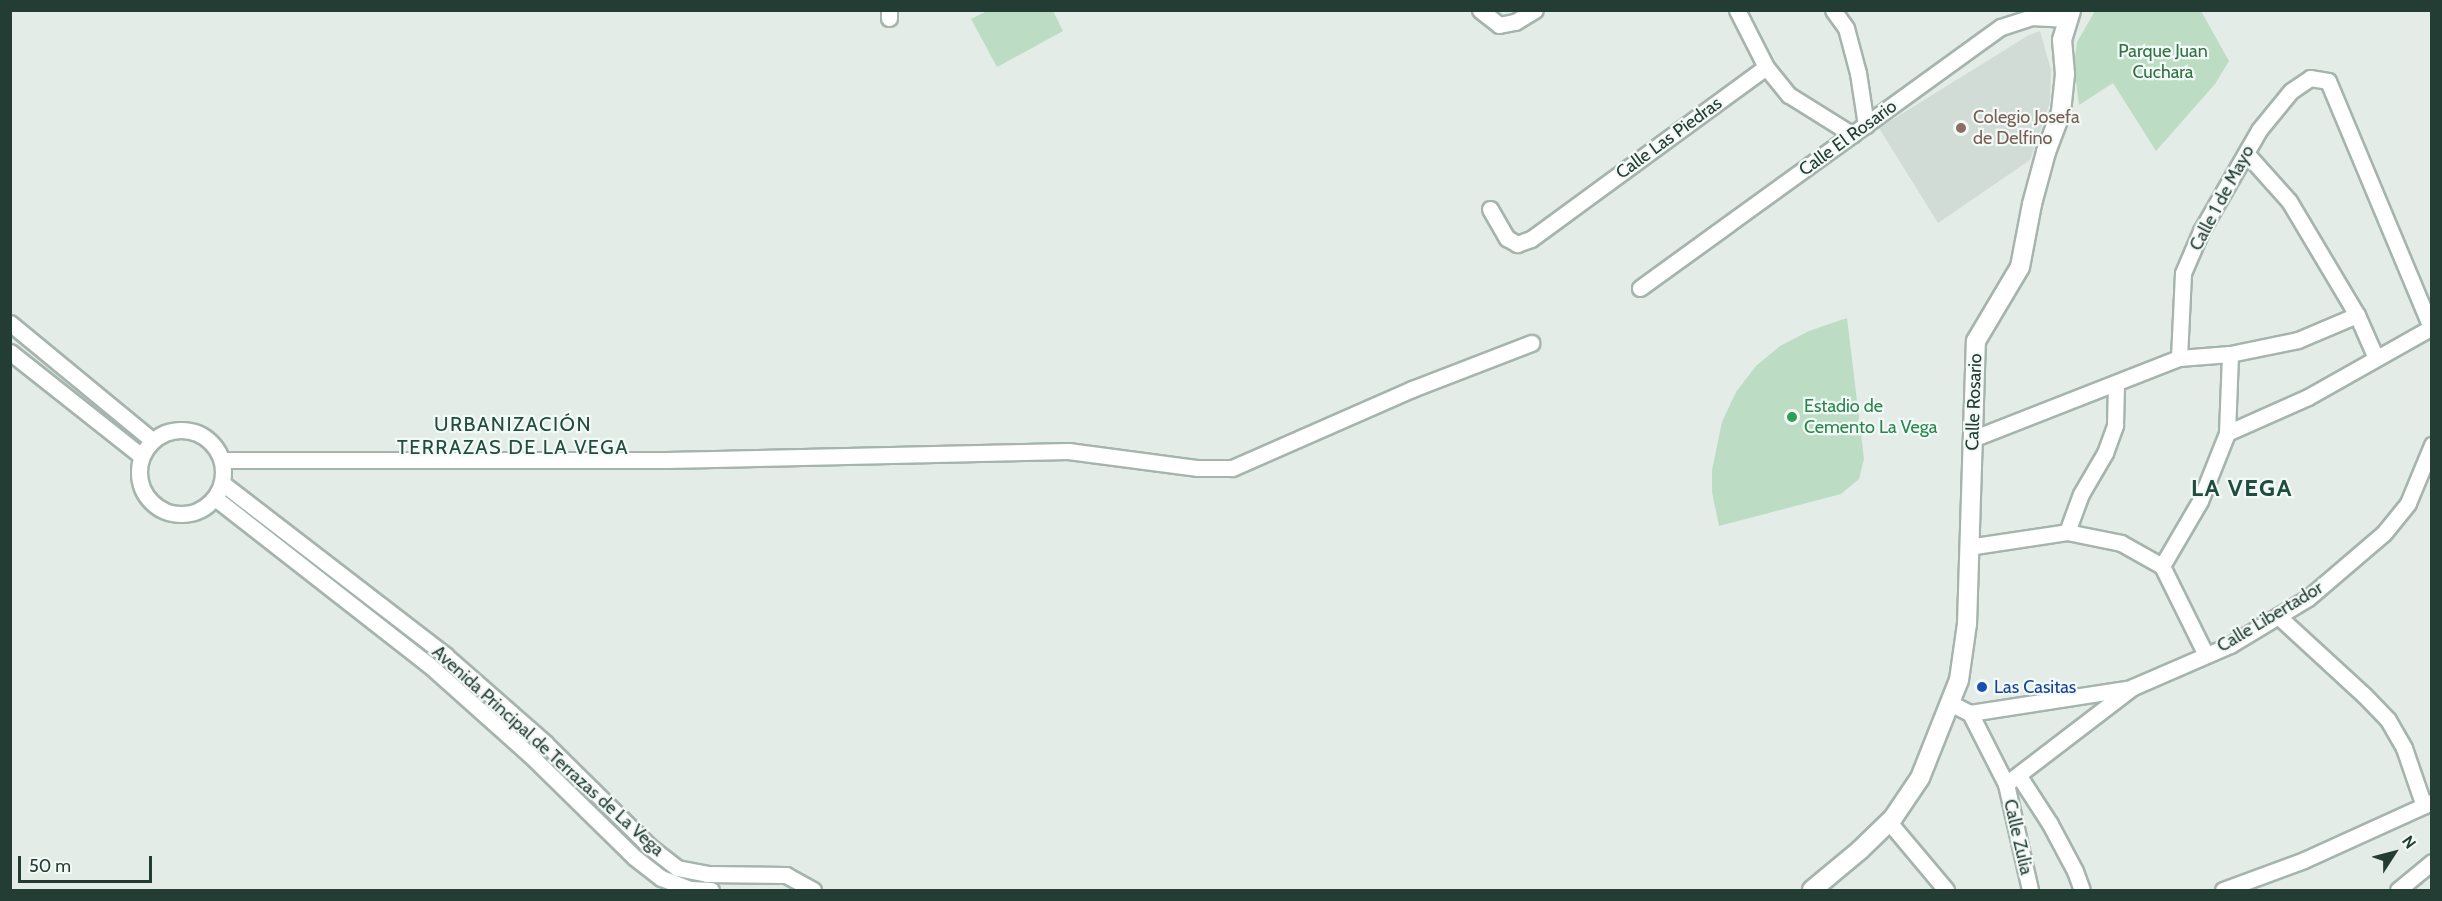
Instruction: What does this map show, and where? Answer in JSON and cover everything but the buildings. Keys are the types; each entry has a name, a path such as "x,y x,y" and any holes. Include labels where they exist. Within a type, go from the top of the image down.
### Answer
{"street":[{"path":"1480,10 1500,25 1515,22 1534,10"},
{"path":"1737,10 1766,67 1790,95 1853,135"},
{"path":"1833,10 1846,28 1858,73 1866,125"},
{"name":"Calle El Rosario","path":"1640,288 2001,27 2031,17 2069,15"},
{"name":"Calle Rosario","path":"1812,890 1889,822 1920,778 1959,680 1967,624 1976,341 2020,267 2035,194 2061,112 2065,75 2062,40 2069,15"},
{"name":"Calle Las Piedras","path":"1490,209 1507,238 1517,244 1530,239 1766,67"},
{"name":"Calle 1 de Mayo","path":"2179,358 2183,273 2201,231 2259,130 2291,91 2310,78 2328,81 2431,327"},
{"path":"2246,153 2289,201 2357,315 2376,358"},
{"path":"1972,439 2179,358 2230,354 2298,340 2357,315"},
{"path":"10,323 152,440"},
{"path":"2227,433 2308,397 2431,327"},
{"path":"222,460 666,460 1068,452 1186,467 1232,468 1412,389 1531,342"},
{"path":"10,352 141,456"},
{"path":"2162,566 2200,501 2227,433 2230,354"},
{"path":"2067,532 2081,494 2105,453 2115,425 2116,383"},
{"path":"178,429 192,431 211,442 222,460 222,483 215,498 193,513 180,515 160,509 145,495 138,469 141,456 152,440 178,429"},
{"name":"Calle Libertador","path":"2012,780 2133,687 2230,645 2308,598 2384,533 2408,503 2432,446"},
{"name":"Avenida Principal de Terrazas de La Vega","path":"222,483 445,655 545,743 650,846 677,868 707,874 786,875 813,891"},
{"name":"Avenida Principal de Terrazas de La Vega","path":"215,498 429,665 529,754 634,857 662,878 690,889 711,891"},
{"path":"1968,547 2067,532 2121,543 2162,566 2206,655"},
{"path":"2223,891 2250,886 2428,804 2404,748 2388,720 2278,616"},
{"path":"1970,713 2133,687"},
{"path":"1950,703 1970,713 2012,780 2050,824 2075,870 2082,891"},
{"name":"Calle Zulia","path":"2012,780 2030,891"},
{"path":"1889,822 1946,891"},
{"path":"2398,891 2432,862"}],"shaded area":[{"name":"Colegio Josefa de Delfino","path":"2040,31 2051,70 2050,102 2030,160 1938,223 1879,128 2029,35"}],"green space":[{"path":"987,11 1053,11 1063,31 997,67 971,19"},
{"name":"Parque Juan Cuchara","path":"2095,11 2201,11 2229,61 2215,84 2156,151 2113,83 2079,105 2074,65 2077,42"},
{"name":"Estadio de Cemento La Vega","path":"1847,318 1864,459 1859,479 1841,494 1719,526 1712,492 1712,470 1722,422 1736,392 1756,366 1780,346 1809,331"}],"place":[{"name":"Colegio Josefa de Delfino","path":"1961,128"},
{"name":"Estadio de Cemento La Vega","path":"1792,417"},
{"name":"Las Casitas","path":"1982,687"}],"district":[{"name":"URBANIZACIÓN TERRAZAS DE LA VEGA","path":"513,436"},
{"name":"LA VEGA","path":"2242,488"}]}
